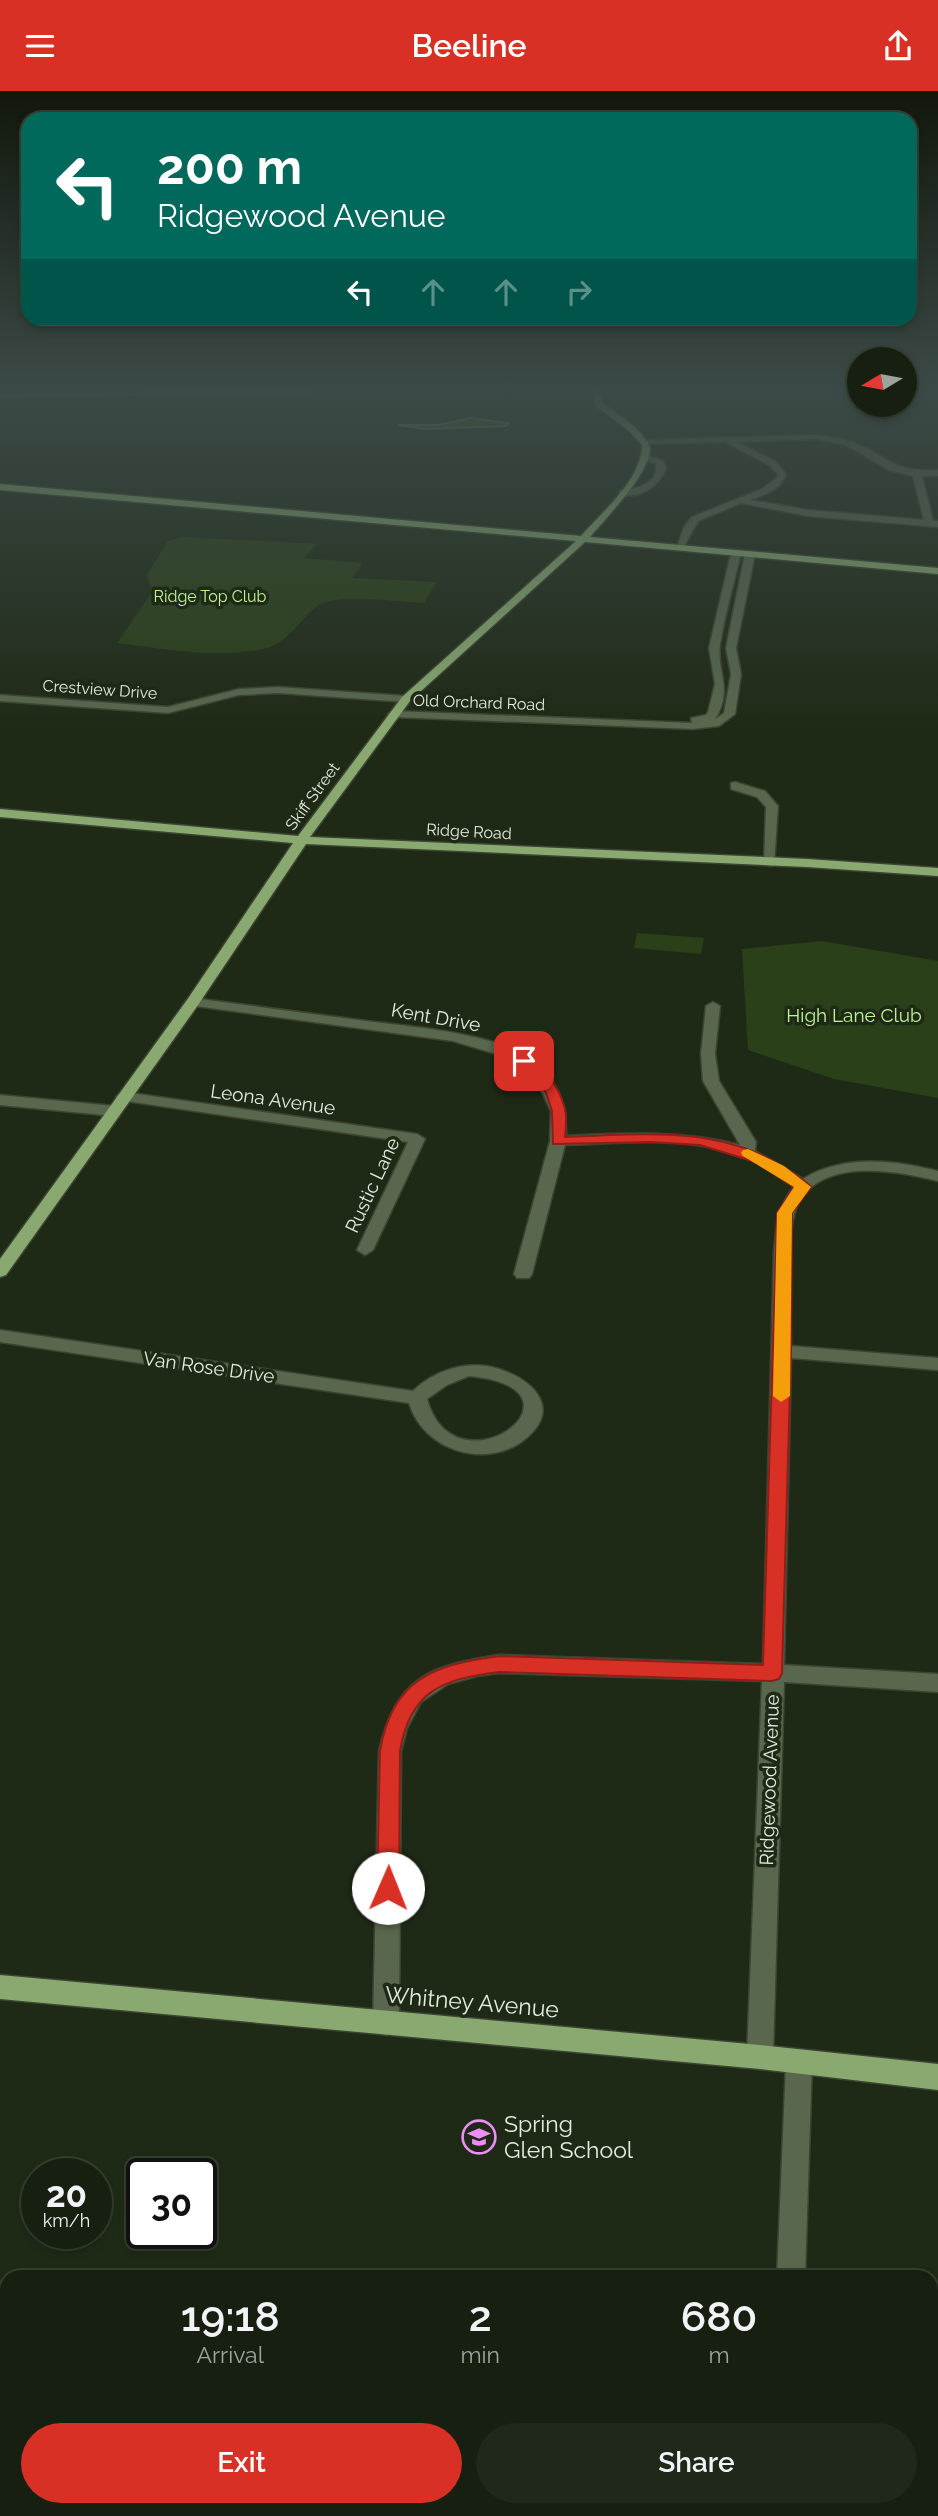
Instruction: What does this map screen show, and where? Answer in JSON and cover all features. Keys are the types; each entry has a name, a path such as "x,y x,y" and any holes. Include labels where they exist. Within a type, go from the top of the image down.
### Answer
{"main road":[{"path":"148,500 938,571"},
{"name":"Skiff Street","path":"0,1271 193,1002 301,840 406,699 583,539 616,500"},
{"name":"Ridge Road","path":"0,813 301,840 938,872"},
{"name":"Whitney Avenue","path":"0,1987 760,2057 938,2077"}],"street":[{"path":"679,548 688,527 695,519 742,501 808,513 934,524 926,500"},
{"path":"736,553 714,653 720,684 715,720 729,714 735,688 736,674 730,655 750,554"},
{"path":"717,632 734,633"},
{"path":"714,653 730,655"},
{"name":"Crestview Drive","path":"0,698 169,710 239,692 265,690 406,699"},
{"name":"Old Orchard Road","path":"396,712 693,726 715,720"},
{"path":"735,786 761,794 772,806 770,862"},
{"name":"Kent Drive","path":"193,1002 455,1037 512,1054 544,1079 553,1093 559,1111 558,1141 523,1274"},
{"path":"713,1006 709,1045 711,1080 748,1142 747,1153"},
{"name":"Leona Avenue","path":"124,1097 417,1139"},
{"path":"0,1100 114,1111"},
{"path":"558,1141 675,1138 701,1140 747,1153 778,1169 804,1187"},
{"name":"Rustic Lane","path":"365,1250 417,1139"},
{"name":"Ridgewood Avenue","path":"760,2057 783,1351 784,1213 797,1192 824,1175 860,1167 903,1167 938,1176"},
{"name":"Van Rose Drive","path":"0,1336 417,1398"},
{"path":"783,1351 938,1364"},
{"path":"469,1370 489,1371 509,1377 523,1387 531,1401 532,1416 523,1430 508,1441 488,1446 466,1446 446,1439 431,1428 421,1413 417,1398 426,1388 449,1375 469,1370"},
{"path":"386,2023 390,1751 401,1711 411,1696 427,1684 445,1675 470,1668 499,1664 772,1673 938,1683"},
{"path":"792,2270 799,2061"}],"green space":[{"name":"Ridge Top Club","path":"181,537 317,544 304,558 363,563 352,578 437,582 424,603 352,599 325,602 310,612 280,642 263,649 208,653 117,643 152,592 147,575 168,541"},
{"path":"637,933 704,938 701,954 634,948"},
{"name":"High Lane Club","path":"822,941 938,961 938,1098 834,1079 748,1050 742,949"}],"slow traffic":[{"path":"748,1153 804,1187 797,1192 784,1213 781,1396"}],"place":[{"name":"Spring Glen School","path":"479,2137"}],"route":[{"path":"388,1888 390,1751 393,1731 411,1696 427,1684 445,1675 470,1668 499,1664 772,1673 783,1351 784,1213 797,1192 804,1187 761,1159 701,1140 651,1138 558,1141 559,1111 553,1093 544,1079 524,1061"}]}
